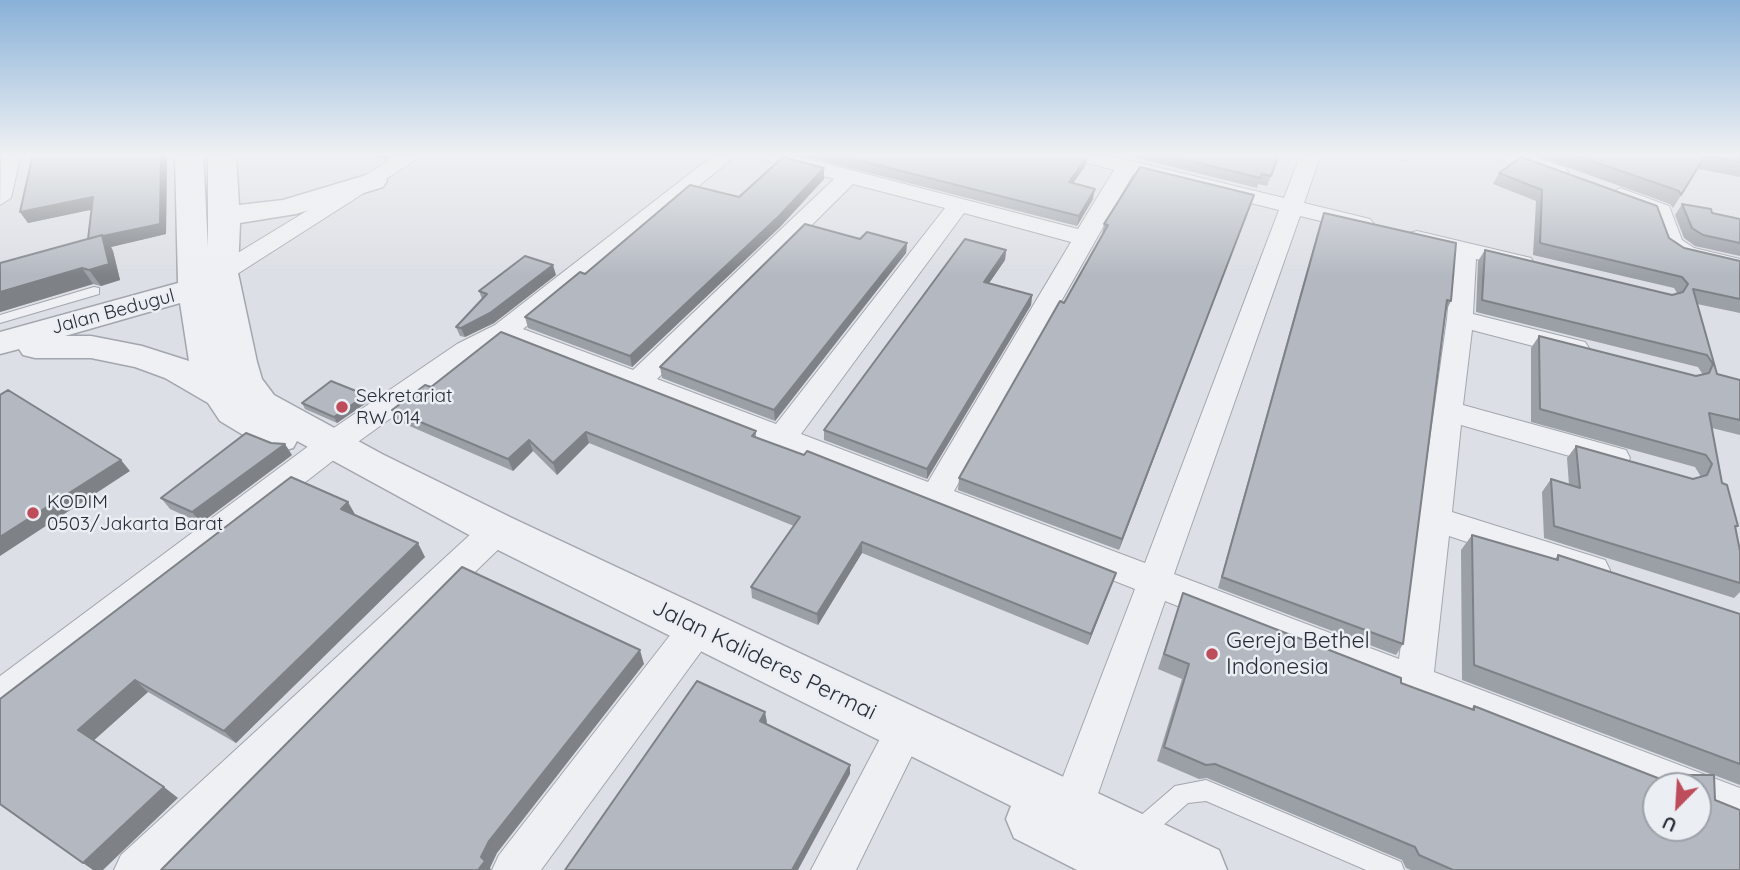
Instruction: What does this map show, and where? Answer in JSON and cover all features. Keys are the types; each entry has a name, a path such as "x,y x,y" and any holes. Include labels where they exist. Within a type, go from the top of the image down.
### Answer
{"street":[{"path":"195,195 208,281 210,379 233,412 264,418 261,404 245,380 208,281 225,216 224,195"},
{"path":"225,216 286,208 329,195"},
{"path":"208,281 351,195"},
{"path":"0,698 324,450 467,350 504,331 677,195"},
{"path":"638,382 830,195"},
{"path":"920,195 1084,238"},
{"path":"935,497 1110,195"},
{"path":"1246,195 1544,268"},
{"path":"1072,808 1297,195"},
{"path":"1618,195 1661,211 1671,244 1686,253 1740,266"},
{"path":"782,438 959,205"},
{"path":"1413,682 1460,319 1465,249"},
{"name":"Jalan Bedugul","path":"0,343 208,281"},
{"path":"1460,319 1594,353"},
{"path":"504,331 1647,772"},
{"path":"0,349 66,346 117,351 160,363 220,394"},
{"path":"1448,411 1643,467"},
{"name":"Jalan Kalideres Permai","path":"264,418 489,537 901,740 1128,860 1199,870"},
{"path":"1434,519 1620,578"},
{"path":"136,870 489,537"},
{"path":"514,870 690,636"},
{"path":"833,870 901,740"},
{"name":"Jalan Kalideres Permai","path":"901,740 1072,808 1128,860"},
{"path":"1712,797 1740,808"}],"lane":[{"path":"0,319 94,291"},
{"path":"1128,860 1183,793 1206,790 1393,870"}],"building":[{"path":"24,195 160,195 160,224 88,239 93,197 20,212"},
{"path":"679,195 739,197 742,195 799,195 630,356 525,317 580,272 585,274"},
{"path":"994,195 1092,195 1079,216"},
{"path":"1123,195 1254,195 1122,539 959,478 1060,301 1064,303 1108,225 1104,224"},
{"path":"1542,195 1625,195 1657,206 1669,238 1684,248 1740,261 1740,299 1693,289 1717,374 1740,380 1740,420 1709,413 1722,483 1727,485 1738,526 1735,526 1740,551 1740,583 1554,526 1551,479 1580,488 1576,446 1693,479 1707,475 1712,464 1706,455 1540,409 1539,336 1696,376 1709,373 1713,364 1707,355 1482,300 1485,250 1672,295 1683,292 1688,284 1682,277 1540,243"},
{"path":"1682,204 1711,209 1712,213 1740,219 1740,243 1703,235 1692,228"},
{"path":"1324,213 1456,243 1451,301 1447,300 1403,644 1222,577"},
{"path":"805,224 860,239 867,232 907,243 774,410 660,367"},
{"path":"102,235 109,264 89,270 82,268 0,292 0,263"},
{"path":"965,239 1006,250 984,282 1032,295 927,469 824,430"},
{"path":"525,256 553,265 490,313 461,328 456,327 487,294 479,291"},
{"path":"501,332 756,431 752,436 804,455 807,451 1116,573 1091,634 862,542 817,614 751,587 800,517 586,432 553,463 529,440 508,459 392,410 425,385 431,387"},
{"path":"331,381 366,395 334,417 302,403"},
{"name":"KODIM 0503/Jakarta Barat","path":"8,390 121,460 0,537 0,395"},
{"path":"246,433 271,443 285,444 192,512 161,498"},
{"path":"291,477 348,502 341,509 418,543 224,731 135,680 78,730 164,787 83,863 0,804 0,699"},
{"path":"1472,535 1558,560 1558,555 1740,614 1740,764 1474,665"},
{"path":"462,567 640,650 489,841 481,857 485,861 478,870 161,870"},
{"path":"1183,593 1401,678 1401,683 1474,710 1474,706 1642,772 1642,842 1712,842 1714,775 1715,800 1740,810 1740,870 1453,870 1419,855 1415,847 1215,764 1206,765 1164,747 1189,664 1164,654"},
{"path":"697,681 765,712 760,721 850,765 792,870 565,870"}],"place":[{"name":"Sekretariat RW 014","path":"342,407"},
{"name":"KODIM 0503/Jakarta Barat","path":"33,513"},
{"name":"Gereja Bethel Indonesia","path":"1212,654"}]}
